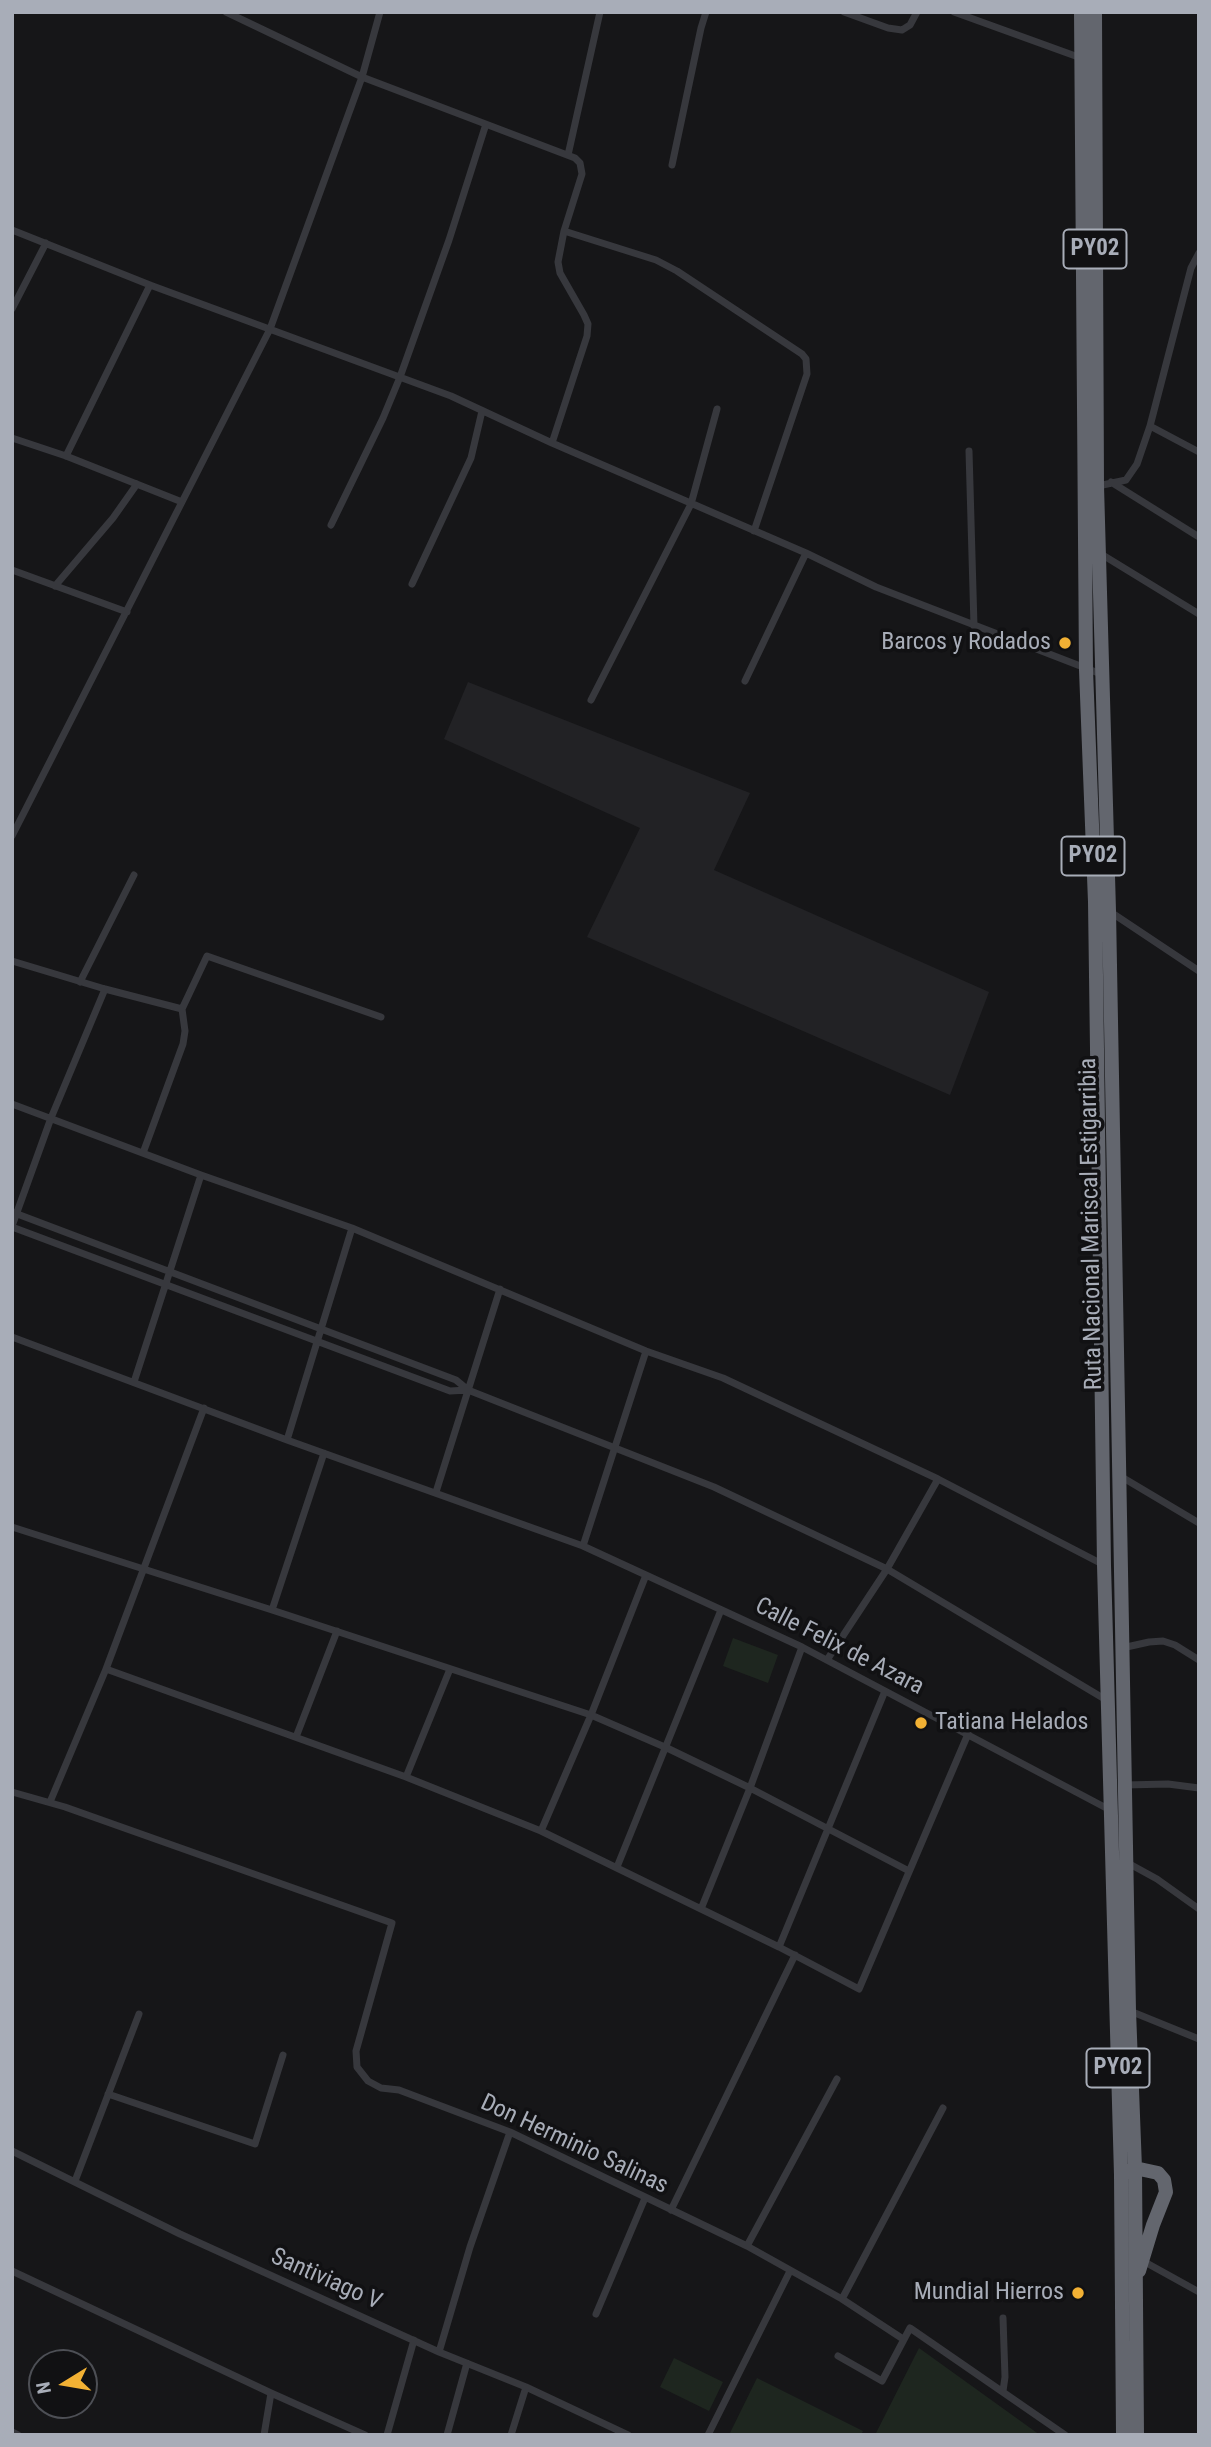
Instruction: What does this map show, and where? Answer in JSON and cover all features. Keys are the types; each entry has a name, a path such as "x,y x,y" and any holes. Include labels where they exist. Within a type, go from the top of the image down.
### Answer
{"highway":[{"name":"Ruta Nacional Mariscal Estigarribia","path":"1082,12 1086,670 1095,915 1104,1565 1121,2175 1123,2435"},
{"name":"Ruta Nacional Mariscal Estigarribia","path":"1095,12 1104,484 1100,554 1101,674 1109,911 1124,1785 1135,2168 1137,2435"},
{"path":"1121,2175 1135,2168 1158,2173 1164,2180 1166,2192 1135,2282"}],"street":[{"path":"226,12 362,77 568,155 579,163 582,174 564,231 558,262 560,273 588,324 587,336 552,443"},
{"path":"12,836 270,329 362,77 380,12"},
{"path":"568,155 600,12"},
{"path":"672,165 706,12"},
{"path":"844,12 888,29 902,30 910,24 917,12"},
{"path":"954,12 1081,58"},
{"path":"331,525 400,377 449,240 486,124"},
{"path":"12,230 150,285 451,396 552,443 806,553 876,587 1101,674"},
{"path":"564,231 656,260 677,271 806,359 807,374 754,531"},
{"path":"12,309 46,243"},
{"path":"1104,484 1126,480 1137,464 1150,426 1191,268 1199,253"},
{"path":"66,456 150,285"},
{"path":"591,700 691,504 717,409"},
{"path":"412,584 471,458 482,411"},
{"path":"1150,426 1199,452"},
{"path":"12,438 66,456 182,502"},
{"path":"969,451 974,626"},
{"path":"55,586 113,518 136,484"},
{"path":"1104,484 1199,537"},
{"path":"745,681 806,553"},
{"path":"1100,554 1199,614"},
{"path":"12,570 127,612"},
{"path":"80,982 134,875"},
{"path":"1109,911 1199,971"},
{"path":"143,1153 183,1044 185,1031 182,1009 207,956 381,1017"},
{"path":"12,961 182,1009"},
{"path":"105,989 51,1118 14,1213 12,1226 450,1391 468,1390"},
{"path":"12,1104 352,1228 646,1351 723,1378 938,1479 1104,1565"},
{"path":"134,1382 201,1175"},
{"path":"14,1213 456,1380 468,1390 715,1488 887,1569 1108,1700"},
{"path":"287,1440 352,1228"},
{"path":"436,1492 500,1289"},
{"name":"Calle Felix de Azara","path":"12,1337 287,1440 583,1546 802,1647 1110,1810"},
{"path":"583,1546 646,1351"},
{"path":"12,1792 50,1802 106,1669 204,1408"},
{"path":"272,1609 324,1453"},
{"path":"1120,1476 1199,1523"},
{"path":"827,1660 887,1569 938,1479"},
{"path":"12,1527 272,1609 591,1715 750,1788 909,1871"},
{"path":"541,1831 591,1715 646,1575"},
{"path":"617,1867 721,1610"},
{"path":"296,1737 337,1631"},
{"path":"1122,1649 1163,1641 1199,1660"},
{"path":"701,1909 750,1788 802,1647"},
{"path":"106,1669 406,1777 541,1831 859,1989 968,1734"},
{"path":"406,1777 450,1669"},
{"path":"779,1947 885,1691"},
{"path":"1124,1785 1168,1784 1199,1788"},
{"name":"Don Herminio Salinas","path":"50,1802 392,1923 356,2051 357,2067 368,2081 381,2088 399,2091 510,2132 747,2246 842,2299 903,2339"},
{"path":"1126,1861 1199,1909"},
{"path":"671,2210 795,1955"},
{"path":"1129,2011 1199,2039"},
{"path":"75,2181 139,2014"},
{"path":"108,2094 255,2144 283,2055"},
{"path":"747,2246 837,2079"},
{"path":"842,2299 943,2108"},
{"path":"439,2352 470,2247 510,2132"},
{"name":"Santiviago V","path":"12,2150 180,2234 628,2435"},
{"path":"596,2314 645,2198"},
{"path":"1143,2261 1199,2292"},
{"path":"12,2271 365,2435"},
{"path":"708,2435 790,2271"},
{"path":"1003,2318 1006,2377 1003,2391"},
{"path":"838,2356 881,2381 910,2328 1065,2435"},
{"path":"387,2435 414,2340"},
{"path":"447,2435 467,2363"},
{"path":"511,2435 526,2387"},
{"path":"264,2435 271,2393"},
{"path":"12,2432 18,2435"}],"shaded area":[{"path":"468,682 750,793 714,870 989,992 950,1095 587,937 640,828 444,739"},
{"path":"733,1638 778,1655 768,1683 723,1666"},
{"path":"919,2348 1040,2435 875,2435"},
{"path":"674,2358 723,2382 709,2411 660,2387"},
{"path":"757,2378 863,2431 861,2435 729,2435"}],"place":[{"name":"Barcos y Rodados","path":"1065,643"},
{"name":"Tatiana Helados","path":"921,1723"},
{"name":"Mundial Hierros","path":"1078,2293"}]}
